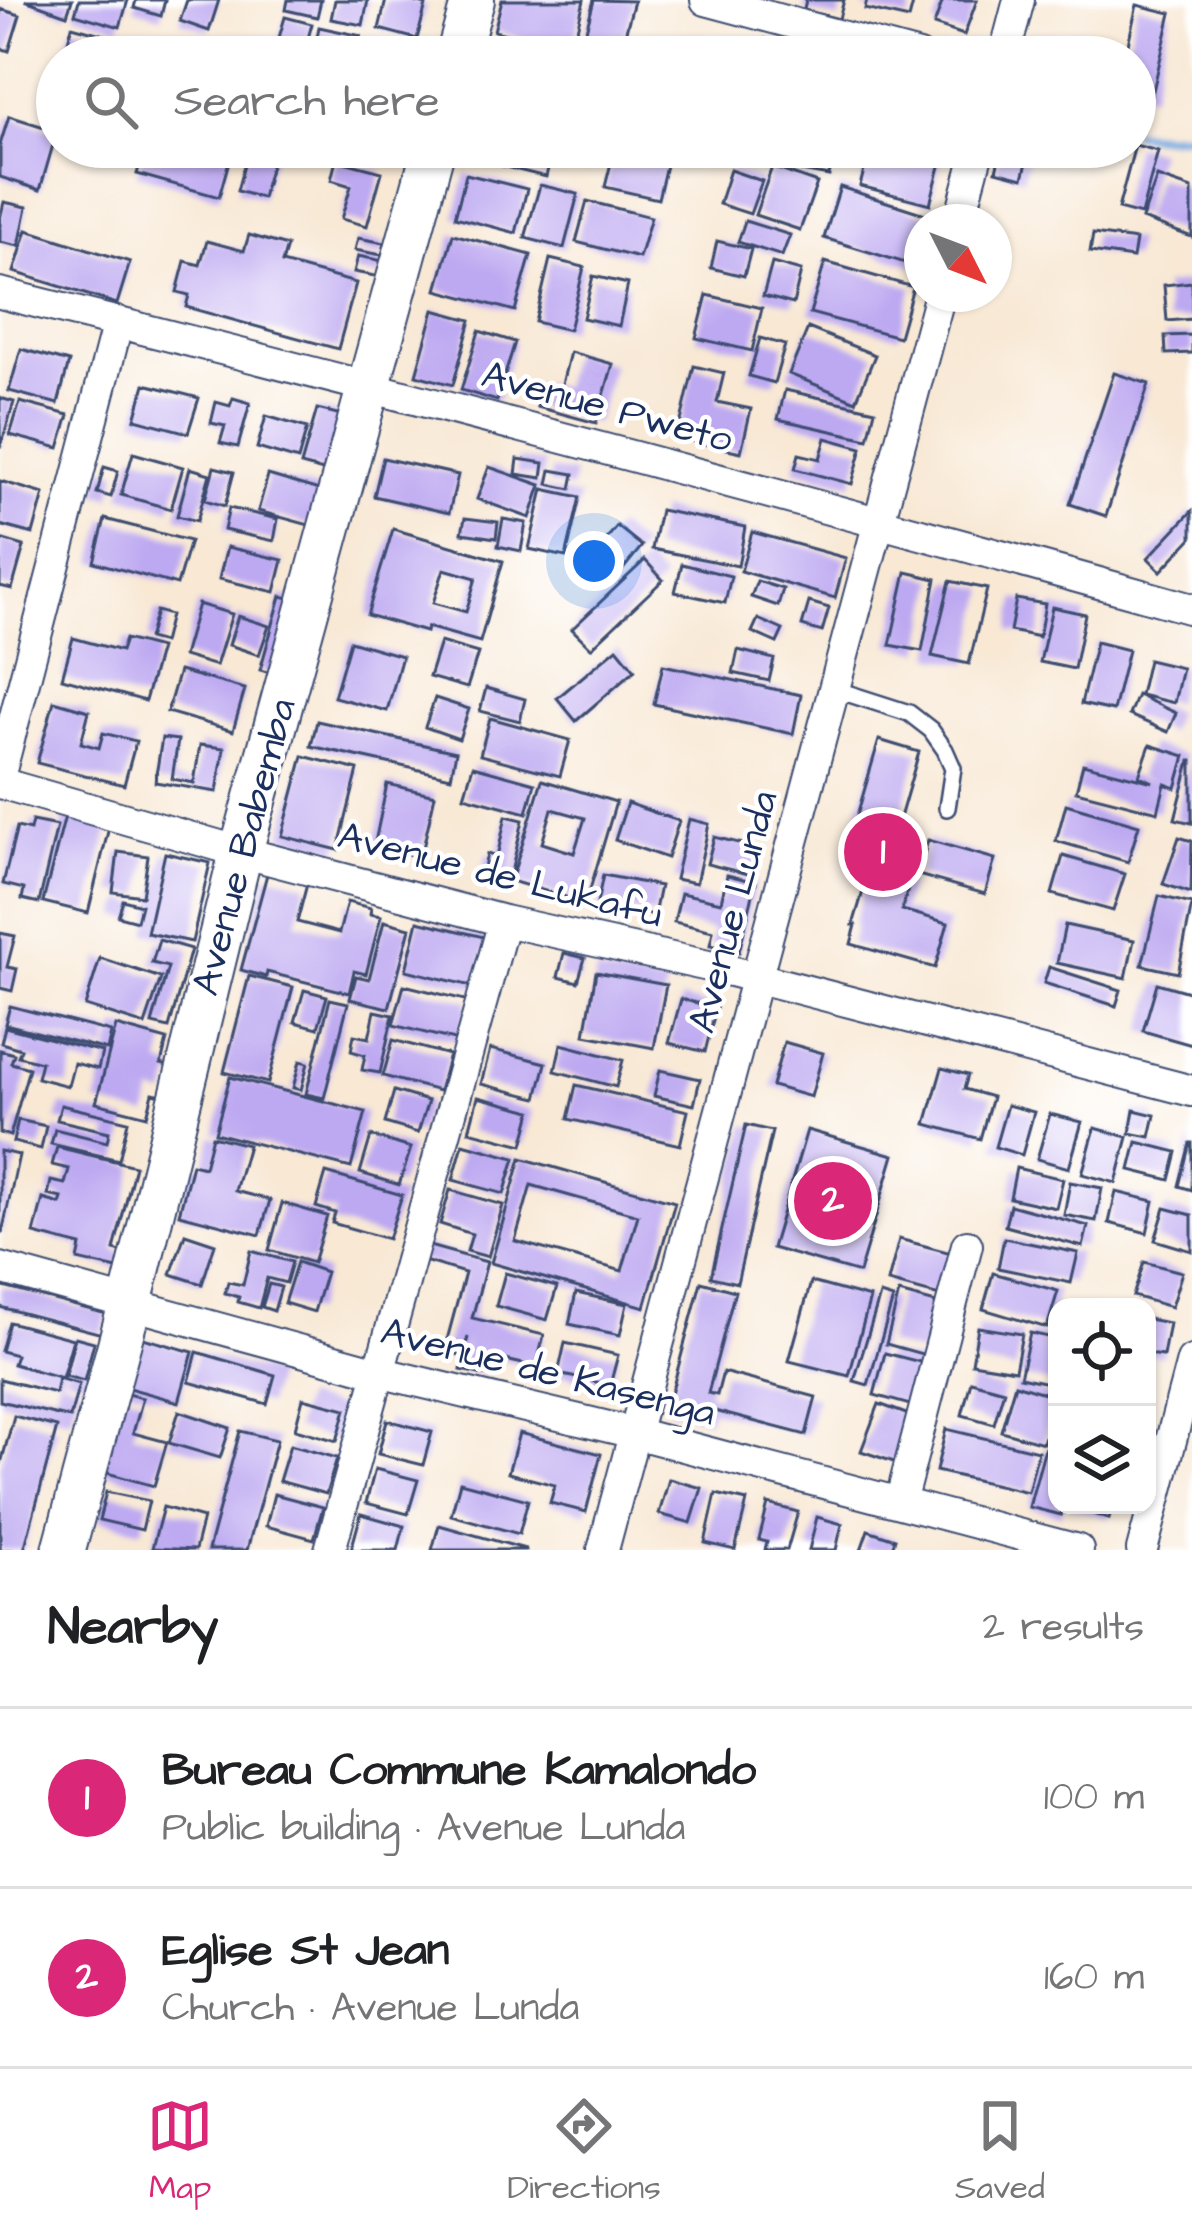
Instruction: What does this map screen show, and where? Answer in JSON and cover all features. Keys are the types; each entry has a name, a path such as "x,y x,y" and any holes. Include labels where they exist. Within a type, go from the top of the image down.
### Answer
{"street":[{"path":"463,36 472,0"},
{"path":"706,0 841,36"},
{"path":"1010,36 1019,0"},
{"name":"Avenue Babemba","path":"64,1550 241,852 428,168"},
{"path":"964,204 974,168"},
{"name":"Avenue Pweto","path":"0,292 370,385 1192,608"},
{"name":"Avenue Lunda","path":"603,1550 758,978 830,687 935,312"},
{"path":"0,774 118,322"},
{"name":"Avenue de Lukafu","path":"0,783 504,921 758,978 1192,1091"},
{"path":"330,1550 504,921"},
{"path":"900,1503 967,1245"},
{"name":"Avenue de Kasenga","path":"0,1268 378,1372 634,1433 1078,1550"},
{"path":"1142,1550 1192,1361"}],"lane":[{"path":"830,687 909,713 931,730 953,767 946,808"}],"building":[{"path":"25,0 72,0 67,15"},
{"path":"79,0 128,0 120,27 75,14"},
{"path":"136,0 165,0 161,16 134,8"},
{"path":"187,0 219,0 209,31 180,21"},
{"path":"288,0 321,0 317,17 286,10"},
{"path":"335,0 368,0 363,25 331,19"},
{"path":"386,0 426,5 418,36 379,29"},
{"path":"502,0 584,0 575,36 515,36 494,31"},
{"path":"594,0 634,1 625,36 585,36"},
{"path":"806,0 844,0 839,19 804,10"},
{"path":"867,0 914,0 909,19 865,9"},
{"path":"943,0 977,0 964,35 934,25"},
{"path":"1137,5 1171,13 1156,78 1156,36 1130,36"},
{"path":"0,9 20,15 9,51 0,48"},
{"path":"285,17 312,24 309,36 279,36"},
{"path":"72,26 109,36 69,36"},
{"path":"319,27 361,36 317,36"},
{"path":"9,116 36,124 36,168 46,168 40,190 0,177 0,145"},
{"path":"139,168 227,168 219,197 137,174"},
{"path":"243,168 270,168 262,198 237,191"},
{"path":"334,168 382,172 367,226 341,219 351,186 331,180"},
{"path":"510,168 548,168 546,177"},
{"path":"610,168 665,168 658,199 605,187"},
{"path":"772,168 817,183 800,230 755,215"},
{"path":"796,168 831,168 829,176"},
{"path":"865,168 940,168 930,204 860,186"},
{"path":"997,168 1026,168 1023,178"},
{"path":"1129,168 1153,168 1141,215 1118,209"},
{"path":"730,170 762,181 750,214 719,204"},
{"path":"466,174 527,189 516,233 455,217"},
{"path":"1157,177 1192,189 1192,237 1142,219"},
{"path":"540,185 578,194 564,248 525,238"},
{"path":"840,187 904,207 904,263 824,238"},
{"path":"587,201 651,217 639,258 576,242"},
{"path":"4,202 27,207 19,246 0,242"},
{"path":"745,221 790,235 782,256 738,242"},
{"path":"27,230 130,262 117,304 14,272"},
{"path":"453,234 531,255 515,311 437,290"},
{"path":"1093,234 1136,240 1133,258 1090,252"},
{"path":"249,235 287,246 282,263 356,283 338,349 186,307 189,295 177,292 185,261 200,265 207,241 244,251"},
{"path":"358,238 385,243 382,255 355,250"},
{"path":"717,241 751,249 744,276 711,268"},
{"path":"358,256 383,261 380,277 354,272"},
{"path":"550,259 584,267 569,330 535,322"},
{"path":"825,262 904,284 906,312 899,337 810,313"},
{"path":"772,263 801,271 793,304 763,296"},
{"path":"593,276 628,284 619,326 583,318"},
{"path":"1192,282 1192,319 1167,321 1164,285"},
{"path":"707,295 762,308 752,351 696,338"},
{"path":"434,310 471,320 453,385 416,375"},
{"path":"808,328 875,355 856,401 789,374"},
{"path":"479,331 515,342 497,401 461,390"},
{"path":"1192,335 1192,353 1166,354 1165,336"},
{"path":"760,338 785,345 774,383 749,376"},
{"path":"21,349 69,362 58,404 9,391"},
{"path":"570,352 613,364 596,423 537,407 544,383 561,388"},
{"path":"694,366 724,373 717,402 751,409 741,452 677,438"},
{"path":"1114,373 1149,384 1106,516 1070,504"},
{"path":"145,384 199,398 188,433 135,419"},
{"path":"785,390 875,410 868,439 778,419"},
{"path":"0,398 14,402 1,446 0,446"},
{"path":"233,398 250,403 238,447 220,443 225,426 211,423 216,402 230,406"},
{"path":"20,402 69,415 59,448 10,435"},
{"path":"317,409 346,416 330,473 301,465"},
{"path":"266,416 307,428 298,460 257,448"},
{"path":"826,438 862,448 852,484 795,469 799,454 820,459"},
{"path":"133,453 183,467 171,509 121,495"},
{"path":"383,458 458,475 449,513 374,496"},
{"path":"518,459 544,463 542,478 516,474"},
{"path":"104,467 118,471 111,497 97,493"},
{"path":"214,467 234,472 225,506 205,500"},
{"path":"489,467 541,485 530,518 477,499"},
{"path":"190,468 210,474 197,521 177,516"},
{"path":"551,470 574,474 571,489 548,484"},
{"path":"268,475 326,492 316,527 258,511"},
{"path":"0,481 44,494 33,534 0,525"},
{"path":"543,489 580,497 566,557 529,549"},
{"path":"229,508 278,519 274,541 224,530"},
{"path":"660,510 745,527 738,566 652,549"},
{"path":"1192,511 1192,538 1161,571 1148,558"},
{"path":"465,518 498,522 496,538 462,533"},
{"path":"105,519 190,541 177,585 94,562"},
{"path":"503,519 526,523 521,551 498,546"},
{"path":"617,526 642,546 613,582 588,562"},
{"path":"393,529 503,561 480,642 367,615","holes":["444,569 476,578 466,612 433,603"]},
{"path":"752,532 846,558 835,598 741,571"},
{"path":"0,539 24,546 12,589 0,586"},
{"path":"227,547 283,560 275,592 219,579"},
{"path":"645,560 663,580 591,648 572,629"},
{"path":"682,564 731,576 725,603 675,592"},
{"path":"906,572 936,579 922,651 890,645"},
{"path":"757,581 783,589 778,606 751,597"},
{"path":"950,581 987,589 969,664 932,656"},
{"path":"281,596 301,601 281,676 260,670"},
{"path":"1016,599 1045,604 1039,637 1010,631"},
{"path":"809,602 829,608 822,632 802,626"},
{"path":"198,604 232,614 216,666 183,656"},
{"path":"1052,607 1085,614 1074,669 1040,662"},
{"path":"156,611 170,615 163,643 148,639"},
{"path":"238,616 269,626 259,655 229,645"},
{"path":"758,619 783,630 777,643 752,632"},
{"path":"73,638 121,651 125,639 160,648 145,701 62,678"},
{"path":"350,641 402,656 387,711 334,697"},
{"path":"440,642 478,653 467,688 429,677"},
{"path":"1096,642 1128,650 1113,711 1081,704"},
{"path":"617,648 635,670 576,721 557,698"},
{"path":"738,650 774,659 769,681 733,673"},
{"path":"1148,660 1182,668 1174,703 1140,695"},
{"path":"663,665 801,695 793,734 654,704"},
{"path":"179,671 245,689 233,731 167,712"},
{"path":"486,688 525,699 520,721 480,711"},
{"path":"1137,695 1176,713 1168,732 1129,715"},
{"path":"435,698 469,709 459,739 425,727"},
{"path":"54,701 89,711 81,743 99,748 103,733 136,741 124,785 37,763"},
{"path":"490,718 570,740 560,776 480,755"},
{"path":"317,721 456,752 451,777 311,746"},
{"path":"162,738 178,740 172,779 194,783 200,745 224,748 217,792 155,782"},
{"path":"879,740 919,752 895,835 921,843 902,910 948,923 935,968 851,944 870,868 844,860"},
{"path":"1150,745 1185,756 1176,788 1165,784 1158,812 1076,791 1083,764 1153,782 1139,776"},
{"path":"303,756 358,770 338,850 282,836"},
{"path":"1192,761 1192,823 1175,819"},
{"path":"473,766 535,783 527,813 464,796"},
{"path":"542,780 616,802 586,903 511,881","holes":["552,809 585,818 574,853 542,843"]},
{"path":"387,784 435,795 421,857 374,847"},
{"path":"627,803 679,821 667,858 615,840"},
{"path":"1066,804 1139,825 1128,862 1056,841"},
{"path":"65,816 109,827 88,913 43,902"},
{"path":"506,816 523,820 507,890 480,884 487,854 497,857"},
{"path":"689,819 709,824 696,883 675,879"},
{"path":"32,821 57,826 39,903 22,899 24,889 3,884 17,827 30,830"},
{"path":"714,837 759,848 752,875 707,864"},
{"path":"1179,837 1192,841 1191,893 1163,884"},
{"path":"928,840 995,859 985,894 918,875"},
{"path":"118,852 148,856 142,896 113,892"},
{"path":"165,853 210,863 192,942 147,933"},
{"path":"1063,856 1125,874 1113,911 1052,894"},
{"path":"267,874 307,884 297,922 339,933 347,902 381,916 366,974 354,971 349,993 241,970"},
{"path":"603,875 660,886 654,915 597,904"},
{"path":"727,875 756,882 739,952 710,945 713,931 674,922 681,893 721,902"},
{"path":"1159,896 1192,904 1178,973 1142,965"},
{"path":"123,900 141,905 137,921 118,916"},
{"path":"384,921 410,928 389,1008 350,999 356,976 369,979"},
{"path":"418,921 488,938 475,987 406,970"},
{"path":"1065,925 1134,940 1126,978 1057,963"},
{"path":"0,933 15,936 7,967 17,969 12,991 0,988"},
{"path":"159,940 191,949 169,1028 152,1024 168,967 152,963"},
{"path":"564,953 585,958 578,982 558,977"},
{"path":"100,958 161,978 145,1025 85,1006"},
{"path":"1049,967 1121,990 1116,1006 1044,983"},
{"path":"596,972 666,985 654,1048 585,1035"},
{"path":"249,976 293,987 268,1083 224,1072"},
{"path":"1157,983 1192,993 1192,1045 1143,1031"},
{"path":"404,985 469,1001 458,1041 393,1025"},
{"path":"304,990 327,996 318,1028 295,1022"},
{"path":"330,999 348,1003 324,1098 306,1094"},
{"path":"681,999 716,1008 705,1052 669,1043"},
{"path":"10,1006 111,1032 107,1050 5,1024"},
{"path":"375,1011 393,1015 380,1073 362,1070 365,1055 351,1051 354,1035 369,1038"},
{"path":"116,1026 167,1040 161,1064 174,1068 166,1096 153,1093 147,1116 96,1103"},
{"path":"5,1027 102,1052 98,1069 74,1063 68,1086 37,1078 41,1062 18,1056 21,1049 1,1043"},
{"path":"393,1040 449,1055 439,1091 383,1076"},
{"path":"784,1042 823,1053 811,1097 772,1086"},
{"path":"561,1044 623,1060 616,1087 555,1071"},
{"path":"490,1049 546,1063 537,1098 481,1084"},
{"path":"0,1050 14,1054 11,1063 29,1068 10,1136 0,1133"},
{"path":"300,1061 308,1063 301,1090 293,1088"},
{"path":"942,1068 968,1075 964,1089 992,1097 980,1139 926,1124"},
{"path":"660,1070 700,1079 694,1105 654,1096"},
{"path":"230,1077 366,1112 351,1168 215,1133"},
{"path":"576,1085 688,1111 680,1145 568,1119"},
{"path":"394,1091 428,1101 418,1133 385,1123"},
{"path":"478,1097 532,1111 523,1145 469,1131"},
{"path":"61,1105 128,1121 119,1160 51,1144 55,1129 107,1142 109,1132 57,1120"},
{"path":"1007,1105 1034,1112 1022,1155 995,1147"},
{"path":"1134,1110 1155,1115 1150,1137 1130,1133"},
{"path":"1050,1114 1082,1122 1069,1168 1037,1159"},
{"path":"18,1120 46,1126 41,1149 13,1142"},
{"path":"746,1125 772,1131 737,1283 711,1277"},
{"path":"1095,1128 1128,1137 1116,1183 1082,1174"},
{"path":"807,1130 894,1155 859,1273 772,1248"},
{"path":"212,1136 248,1145 235,1191 270,1200 260,1235 179,1214 192,1164 204,1167"},
{"path":"371,1136 411,1148 399,1185 360,1173"},
{"path":"1137,1142 1177,1152 1170,1180 1130,1170"},
{"path":"1192,1143 1192,1190 1179,1186"},
{"path":"463,1144 515,1158 504,1194 453,1180"},
{"path":"57,1147 135,1166 114,1250 121,1252 117,1269 78,1260 81,1246 34,1234 43,1199 60,1204 62,1198 48,1195 51,1181 65,1184 69,1169 52,1165"},
{"path":"0,1151 19,1155 2,1233 0,1233"},
{"path":"521,1158 675,1202 645,1307 491,1263","holes":["531,1185 638,1215 622,1271 515,1241"]},
{"path":"1016,1168 1063,1179 1056,1208 1010,1198"},
{"path":"326,1173 402,1195 388,1239 332,1223 335,1213 316,1207"},
{"path":"1070,1182 1102,1188 1096,1221 1064,1215"},
{"path":"450,1190 503,1205 488,1257 467,1251 472,1234 440,1224"},
{"path":"1116,1192 1154,1201 1147,1233 1109,1223"},
{"path":"282,1203 327,1216 313,1263 269,1250"},
{"path":"1010,1205 1088,1226 1083,1247 1005,1226"},
{"path":"1165,1208 1192,1215 1192,1251 1155,1240"},
{"path":"185,1234 215,1244 202,1284 171,1274"},
{"path":"1004,1238 1078,1253 1071,1283 998,1268"},
{"path":"899,1239 959,1255 947,1298 888,1282"},
{"path":"422,1244 487,1262 472,1318 544,1335 536,1367 488,1356 484,1375 461,1370 468,1337 462,1356 444,1351 465,1273 417,1259"},
{"path":"251,1251 292,1262 286,1283 267,1278 259,1308 225,1293 228,1282 243,1285"},
{"path":"297,1262 326,1272 314,1312 284,1303"},
{"path":"1144,1262 1182,1272 1171,1307 1156,1303 1156,1298 1133,1296"},
{"path":"505,1273 557,1287 547,1320 496,1306"},
{"path":"993,1273 1058,1291 1056,1298 1048,1298 1047,1328 983,1309"},
{"path":"701,1282 735,1291 708,1393 717,1395 723,1372 816,1397 806,1435 711,1410 708,1420 667,1409"},
{"path":"811,1282 870,1298 849,1376 789,1361"},
{"path":"269,1284 281,1287 274,1311 262,1307"},
{"path":"0,1286 107,1314 102,1334 0,1307"},
{"path":"576,1293 627,1304 620,1335 569,1324"},
{"path":"899,1293 943,1305 929,1356 886,1344"},
{"path":"880,1295 893,1299 868,1385 854,1381"},
{"path":"1156,1321 1169,1323 1163,1356 1156,1355"},
{"path":"9,1322 73,1339 62,1378 13,1364 16,1355 1,1351"},
{"path":"978,1327 1022,1334 1015,1370 972,1363"},
{"path":"1030,1333 1048,1337 1048,1383 1020,1377"},
{"path":"75,1337 94,1342 84,1381 65,1376"},
{"path":"139,1337 193,1352 179,1402 125,1387"},
{"path":"565,1343 618,1355 610,1385 558,1374"},
{"path":"197,1352 275,1375 267,1404 189,1382"},
{"path":"885,1353 928,1364 917,1407 874,1395"},
{"path":"58,1378 79,1384 70,1418 0,1401 0,1379 55,1393"},
{"path":"971,1381 1004,1390 994,1424 962,1415"},
{"path":"1015,1384 1048,1394 1043,1443 1001,1431"},
{"path":"123,1393 143,1398 133,1433 167,1442 154,1486 100,1471"},
{"path":"303,1398 346,1409 337,1441 295,1429"},
{"path":"879,1404 917,1418 900,1464 861,1451"},
{"path":"179,1411 230,1428 220,1458 169,1443"},
{"path":"14,1416 57,1427 24,1550 0,1550 0,1467"},
{"path":"387,1420 432,1432 423,1465 378,1454"},
{"path":"946,1429 1038,1451 1028,1492 936,1471"},
{"path":"240,1431 277,1440 247,1550 208,1550"},
{"path":"519,1433 601,1454 586,1512 550,1503 555,1485 508,1473"},
{"path":"290,1445 337,1458 326,1494 279,1481"},
{"path":"1045,1448 1048,1449 1048,1512 1029,1507"},
{"path":"375,1469 418,1480 408,1514 366,1503"},
{"path":"669,1479 702,1488 691,1523 659,1514"},
{"path":"460,1482 528,1500 519,1534 451,1515"},
{"path":"106,1492 149,1501 142,1530 99,1520"},
{"path":"274,1494 323,1507 314,1539 266,1526"},
{"path":"716,1494 747,1501 735,1550 705,1543"},
{"path":"768,1504 798,1512 787,1550 765,1550 767,1542 759,1540"},
{"path":"163,1507 203,1518 195,1550 152,1548"},
{"path":"361,1514 404,1526 398,1550 351,1550"},
{"path":"817,1517 842,1524 836,1550 809,1550"},
{"path":"439,1525 525,1549 525,1550 432,1550"},
{"path":"868,1530 895,1539 891,1550 861,1550"}],"waterway":[{"path":"1156,135 1192,135"}],"place":[{"name":"Bureau Commune Kamalondo","path":"883,852"},
{"name":"Eglise St Jean","path":"833,1201"}]}
